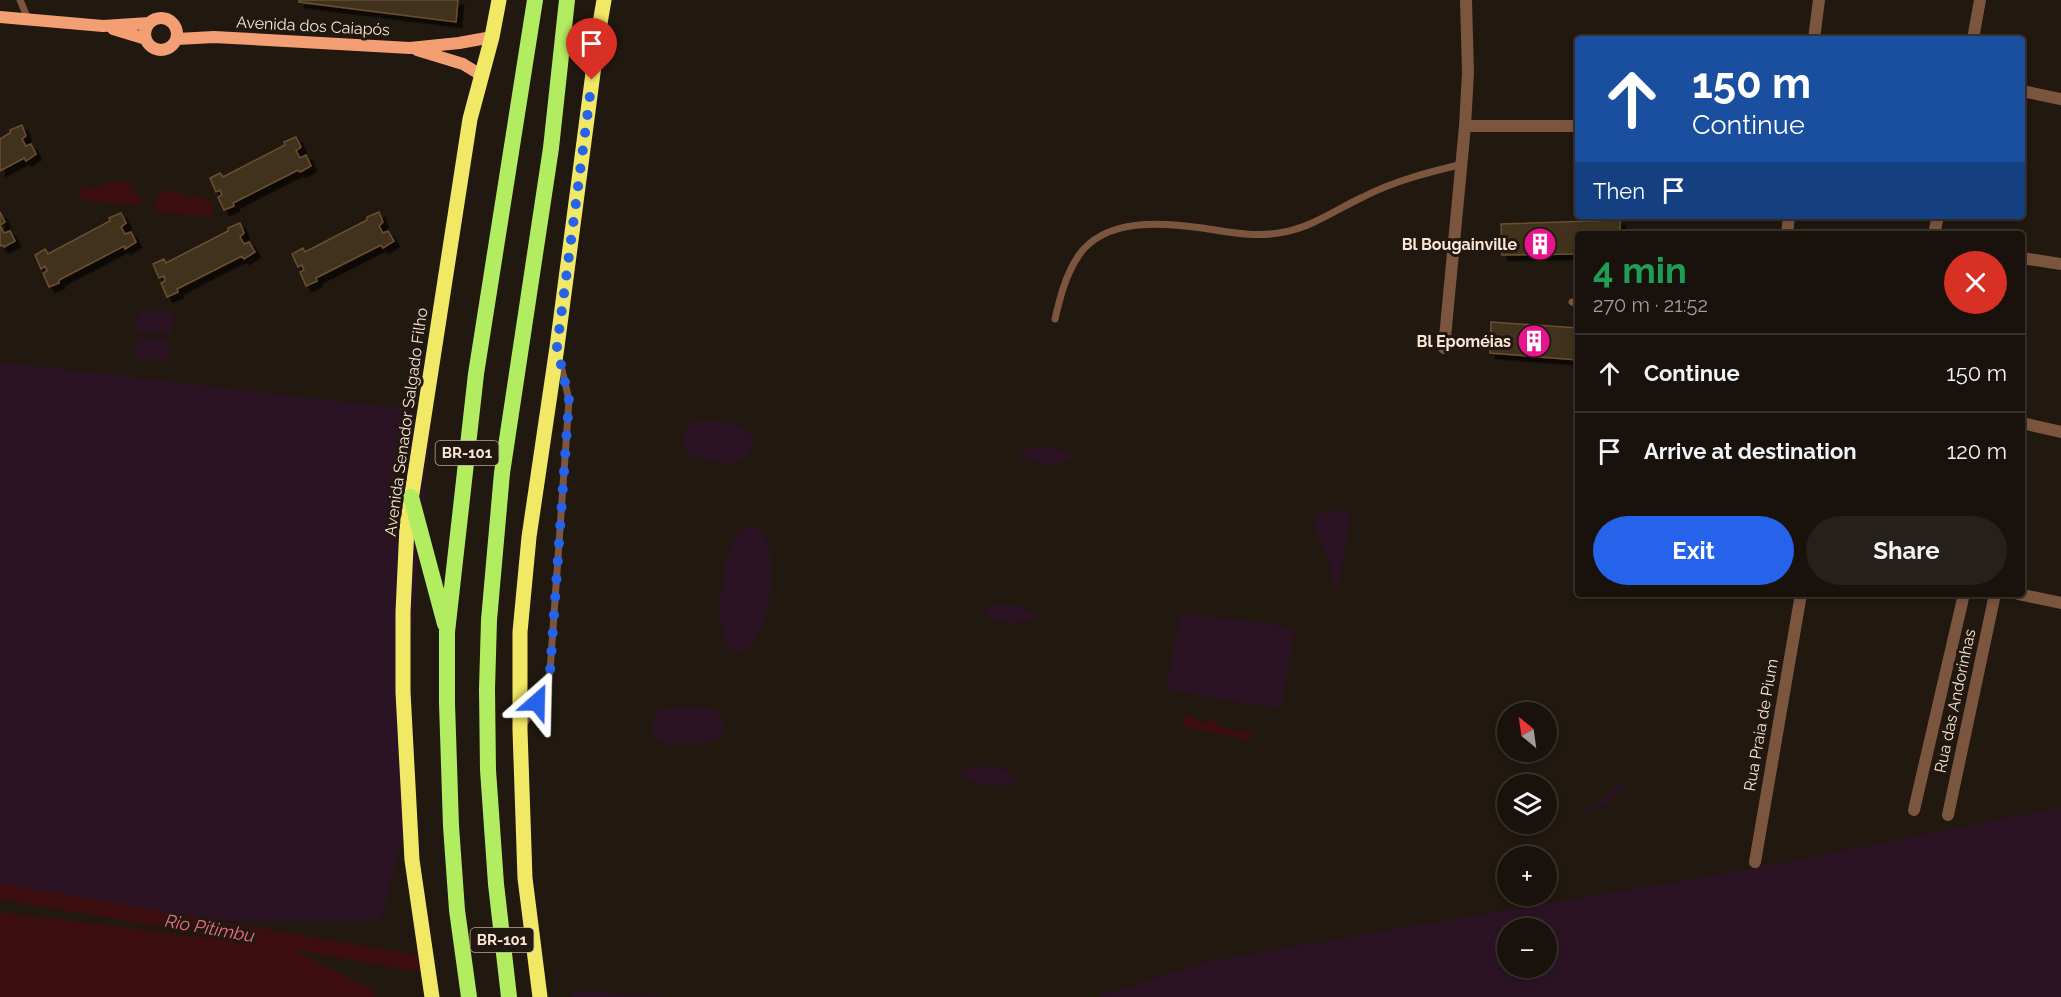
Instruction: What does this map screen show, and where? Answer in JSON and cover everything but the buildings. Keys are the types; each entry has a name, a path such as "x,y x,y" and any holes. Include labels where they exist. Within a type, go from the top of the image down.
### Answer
{"highway":[{"name":"BR-101","path":"469,997 457,910 448,749 447,632 476,374 535,0"},
{"name":"BR-101","path":"509,997 496,884 488,770 487,689 495,540 506,449 551,148 567,0"},
{"path":"411,497 447,632"}],"main road":[{"name":"Avenida Senador Salgado Filho","path":"432,997 412,860 403,692 403,612 407,526 470,119 492,37 499,0"},
{"path":"540,997 525,878 520,730 520,632 529,537 604,0"},
{"path":"0,17 103,27 146,39"},
{"path":"103,27 149,23 163,18 171,21 176,33 172,45 161,50 150,45 145,31 149,23"},
{"name":"Avenida dos Caiapós","path":"176,33 410,48 492,37"},
{"name":"Avenida dos Caiapós","path":"410,48 463,64 481,75"}],"street":[{"path":"1444,348 1466,126 1466,0"},
{"path":"1814,36 1819,0"},
{"path":"1974,36 1980,0"},
{"path":"2025,93 2061,99"},
{"path":"1466,126 1575,126"},
{"path":"2025,258 2061,264"},
{"path":"2025,424 2061,432"},
{"path":"2025,595 2061,603"},
{"name":"Rua Praia de Pium","path":"1755,862 1800,597"},
{"name":"Rua das Andorinhas","path":"1914,810 1963,597"},
{"name":"Rua das Andorinhas","path":"1948,814 1994,597"}],"lane":[{"path":"20,0 28,19"},
{"path":"1055,319 1073,264 1096,238 1109,231 1148,225 1183,225 1242,234 1283,233 1302,228 1388,186 1463,164"},
{"path":"520,730 545,688 550,672 569,400 557,347"}],"shaded area":[{"path":"112,181 124,182 135,188 133,195 141,195 140,206 81,200 82,186 94,187"},
{"path":"175,190 192,200 194,195 209,201 213,207 212,217 156,212 156,198 160,193"},
{"path":"138,310 174,313 172,334 136,332"},
{"path":"137,338 170,339 168,361 135,359"},
{"path":"0,362 432,412 406,695 409,813 381,921 171,921 75,909 0,888"},
{"path":"700,420 738,425 748,431 752,442 749,453 739,461 732,463 690,456 684,445 684,433 688,425"},
{"path":"1039,446 1062,450 1074,458 1054,464 1033,460 1020,454 1021,450"},
{"path":"1345,509 1351,517 1335,594 1330,563 1316,530 1315,519 1319,514"},
{"path":"755,524 763,533 769,548 770,594 768,609 757,638 749,648 739,654 731,649 725,640 722,627 723,576 736,535 744,527"},
{"path":"1006,604 1021,607 1037,616 1009,623 990,616 984,610 987,606"},
{"path":"1180,613 1295,629 1281,708 1167,689"},
{"path":"677,708 712,708 722,715 726,725 719,737 709,742 665,743 655,736 652,730 652,719 659,711"},
{"path":"1192,715 1202,723 1215,719 1221,728 1252,733 1250,740 1185,727 1182,723 1184,717"},
{"path":"973,766 1005,770 1015,775 1017,780 1003,785 988,786 960,775 961,772"},
{"path":"1620,784 1623,786 1609,803 1584,815 1584,811 1596,805"},
{"path":"2061,807 2061,997 1097,997 1210,961 1533,906 1557,906 1557,902 1745,870"},
{"path":"0,912 289,948 373,990 375,997 0,997"},
{"path":"571,991 664,997 572,997"}],"waterway":[{"name":"Rio Pitimbu","path":"0,891 421,964"}],"place":[{"name":"Bl Bougainville","path":"1540,244"},
{"name":"Bl Epoméias","path":"1534,341"}],"route":[{"path":"537,702 549,679 550,672 569,400 557,347 592,80"}]}
